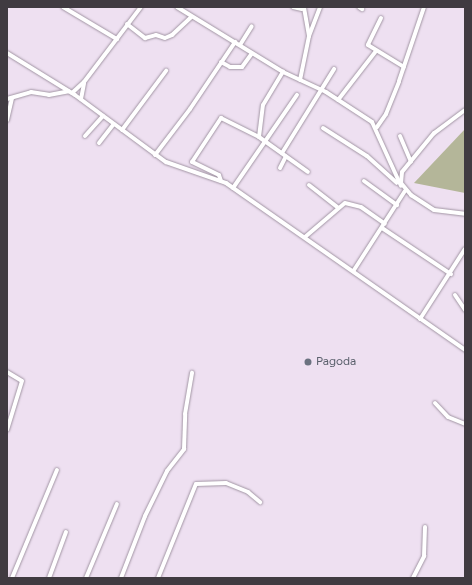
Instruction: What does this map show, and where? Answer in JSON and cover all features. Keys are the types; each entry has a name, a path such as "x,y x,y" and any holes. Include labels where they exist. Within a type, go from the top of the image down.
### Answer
{"street":[{"path":"63,7 117,38"},
{"path":"7,120 9,99 31,92 49,95 71,92 84,82 141,7"},
{"path":"177,7 191,17 283,72 323,90 377,127 400,185"},
{"path":"293,7 303,8 309,36"},
{"path":"300,80 309,36 320,7"},
{"path":"377,127 386,114 404,67 424,7"},
{"path":"127,24 148,39 156,35 165,38 172,36 191,17"},
{"path":"381,18 367,42 376,51 404,67"},
{"path":"240,46 252,26"},
{"path":"155,155 234,42"},
{"path":"338,100 376,51"},
{"path":"7,53 71,92 155,155 187,172 221,181 233,188 354,270 465,350"},
{"path":"221,62 230,67 242,67 252,53"},
{"path":"282,153 323,90 334,69"},
{"path":"122,130 166,71"},
{"path":"259,137 263,105 283,72"},
{"path":"81,99 84,82"},
{"path":"233,188 297,95"},
{"path":"400,185 402,172 440,127 465,110"},
{"path":"85,136 103,116"},
{"path":"221,181 216,173 198,167 192,162 221,118 259,137 308,172"},
{"path":"99,143 114,124"},
{"path":"323,128 367,156 405,191 434,210 465,214"},
{"path":"400,136 411,162"},
{"path":"280,168 286,156"},
{"path":"364,181 396,205"},
{"path":"309,185 337,207"},
{"path":"354,270 405,191"},
{"path":"305,237 337,207 345,203 352,204 385,224"},
{"path":"382,228 451,274"},
{"path":"420,319 451,274 465,250"},
{"path":"455,295 465,310"},
{"path":"7,372 22,381 7,430"},
{"path":"121,578 148,509 167,471 184,449 192,373"},
{"path":"435,402 448,417 465,424"},
{"path":"12,578 57,470"},
{"path":"158,578 196,484 226,483 248,492 260,502"},
{"path":"86,578 117,504"},
{"path":"412,578 424,556 425,527"},
{"path":"49,578 66,532"}],"green space":[{"path":"465,129 465,193 414,183"}],"place":[{"name":"Pagoda","path":"308,362"}]}
